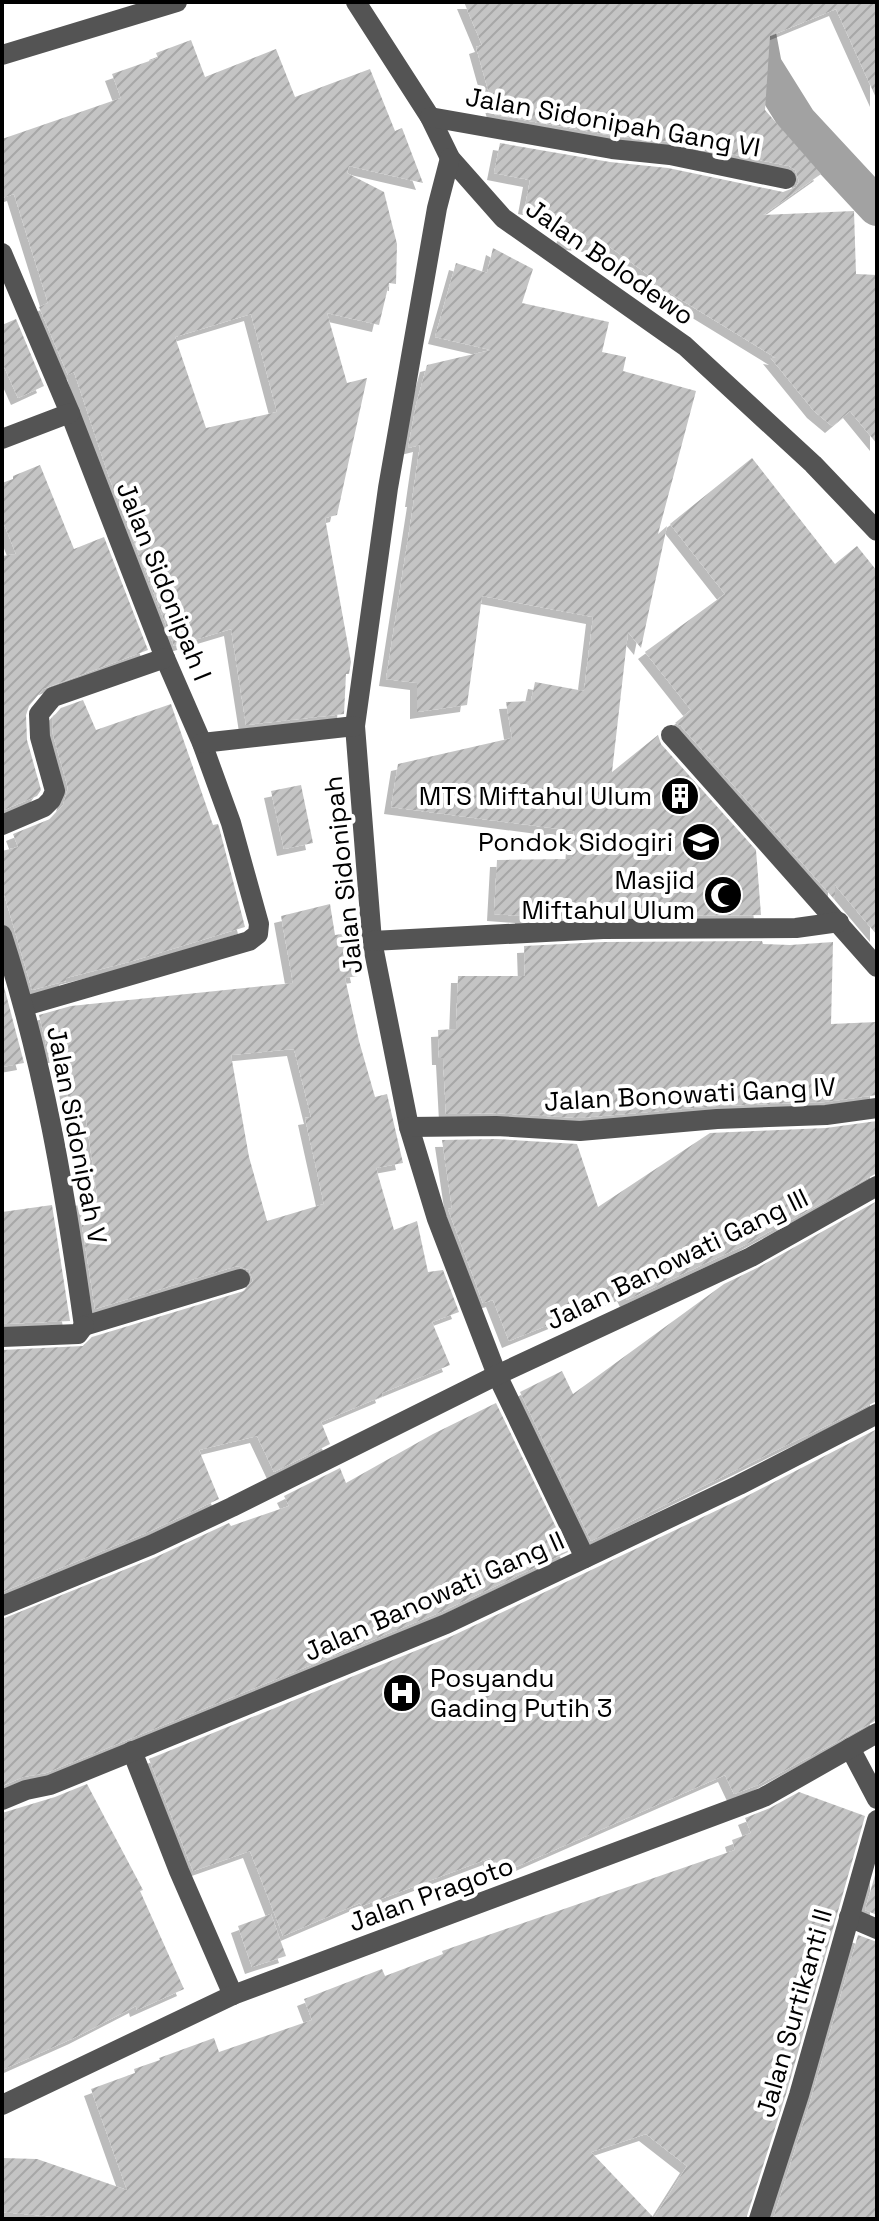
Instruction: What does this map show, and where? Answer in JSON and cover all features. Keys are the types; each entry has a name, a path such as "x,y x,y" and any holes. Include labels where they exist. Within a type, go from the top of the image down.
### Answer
{"street":[{"path":"2,55 177,2"},
{"name":"Jalan Bolodewo","path":"356,2 430,117 450,158 503,218 685,346 813,464 877,531"},
{"name":"Jalan Sidonipah Gang VI","path":"430,117 612,149 670,155 786,179"},
{"name":"Jalan Sidonipah","path":"450,158 437,208 388,488 355,726 372,941 409,1127 437,1219 497,1375 585,1558"},
{"name":"Jalan Sidonipah I","path":"2,253 70,413 165,658 202,743 231,823 259,924 258,934"},
{"path":"2,439 70,413"},
{"path":"2,825 44,807 55,791 40,737 39,714 53,697 165,658"},
{"path":"202,743 355,726"},
{"path":"671,735 877,967"},
{"path":"372,941 603,929 796,928 839,922"},
{"name":"Jalan Sidonipah V","path":"84,1326 50,1112 25,1006 249,941 258,934"},
{"path":"2,935 25,1006"},
{"name":"Jalan Bonowati Gang IV","path":"409,1127 496,1126 580,1131 717,1119 826,1115 877,1108"},
{"name":"Jalan Banowati Gang III","path":"2,1606 191,1526 497,1375 751,1257 877,1186"},
{"path":"2,1337 78,1334 84,1326 240,1279"},
{"name":"Jalan Banowati Gang II","path":"2,1800 50,1785 446,1624 739,1485 877,1414"},
{"name":"Jalan Pragoto","path":"2,2105 233,1995 764,1797 877,1733"},
{"path":"850,1748 877,1799"},
{"path":"132,1751 179,1871 233,1995"},
{"name":"Jalan Surtikanti II","path":"759,2219 799,2095 877,1820"},
{"path":"849,1917 877,1929"}],"building":[{"path":"464,2 877,2 877,100 836,9 770,36 765,110 821,174 763,215 854,211 856,274 877,275 877,444 850,411 832,426 814,411 770,357 776,358 652,282 654,279 610,247 563,242 566,216 525,207 530,180 494,173 500,143 610,162 668,168 783,192 796,187 799,181 795,170 789,166 673,142 614,136 495,115 476,47 482,45"},
{"path":"191,40 205,77 276,49 295,97 370,69 395,131 402,128 423,183 349,166 347,173 384,192 397,244 396,284 389,283 379,325 327,313 347,383 367,378 337,515 325,518 351,662 349,674 346,674 344,714 246,725 231,629 174,646 109,477 74,372 68,375 39,307 48,303 14,194 2,198 2,139 121,98 112,74 158,58 156,53","holes":["251,314 277,412 206,428 175,337"]},
{"path":"493,248 533,269 522,303 609,322 602,352 626,357 623,371 696,391 658,534 667,526 641,648 628,632 612,772 658,735 661,744 756,850 761,915 522,920 522,916 494,914 497,860 572,859 574,831 391,807 398,764 512,738 506,702 531,701 535,682 584,691 593,617 482,596 467,705 417,712 417,683 386,679 414,500 420,445 408,448 416,405 427,365 491,350 435,337 456,263 487,273"},
{"path":"16,319 44,386 18,398 2,362 2,325"},
{"path":"752,458 835,564 857,546 877,571 877,935 835,885 835,900 681,726 675,723 691,710 645,652 725,594 670,524"},
{"path":"40,465 74,549 104,537 148,650 43,689 29,706 26,715 27,740 41,790 37,796 4,810 2,556 16,554 2,519 2,483"},
{"path":"83,700 96,730 171,704 213,825 218,824 219,827 245,927 32,990 2,887 2,851 18,847 13,834 50,819 63,805 68,788 53,735 52,718 61,708"},
{"path":"301,785 313,843 284,849 271,791"},
{"path":"330,904 335,935 349,933 358,976 345,978 359,1041 375,1097 387,1094 403,1163 376,1168 394,1230 417,1221 428,1272 443,1270 459,1312 432,1322 450,1365 321,1422 330,1444 274,1472 257,1436 199,1450 219,1499 146,1533 2,1592 2,1350 83,1346 92,1337 244,1291 253,1281 249,1270 237,1266 95,1309 78,1200 97,1195 83,1098 68,1100 62,1055 49,1057 39,1015 71,1006 293,983 281,916","holes":["294,1049 311,1117 305,1118 324,1204 267,1221 249,1157 231,1055"]},
{"path":"762,941 763,944 790,945 833,942 831,1024 877,1022 877,1095 825,1102 716,1106 580,1118 497,1113 446,1114 438,1030 456,1029 458,976 525,976 524,946"},
{"path":"2,979 24,1063 2,1067"},
{"path":"877,1121 877,1173 745,1245 627,1300 624,1294 509,1341 493,1300 483,1303 448,1209 452,1208 442,1140 496,1139 577,1144 598,1207 710,1133 826,1128"},
{"path":"877,1201 877,1401 591,1541 520,1392 562,1371 573,1394 724,1284"},
{"path":"52,1205 70,1321 2,1324 2,1212"},
{"path":"496,1403 568,1552 441,1612 46,1773 23,1777 2,1786 2,1619 156,1557 229,1523 231,1526 289,1506 284,1496 340,1468 346,1483"},
{"path":"877,1429 877,1720 758,1785 734,1794 725,1775 498,1875 490,1858 362,1906 360,1903 283,1936 250,1851 193,1871 149,1759 452,1636 745,1497"},
{"path":"87,1784 143,1890 140,1891 184,1989 137,2010 136,2006 2,2070 2,1813"},
{"path":"799,1792 865,1816 787,2091 746,2219 78,2219 2,2212 2,2158 37,2159 127,2190 91,2089 135,2073 134,2069 159,2058 214,2038 219,2052 312,2020 304,1999 382,1969 385,1976 443,1954 442,1951 735,1850 732,1840 751,1833 745,1818","holes":["646,2134 687,2166 654,2218 591,2152"]},
{"path":"877,1868 877,1915 865,1910"},
{"path":"271,1914 286,1956 252,1967 238,1926"},
{"path":"858,1935 877,1942 877,2219 773,2219 811,2099"}],"waterway":[{"path":"751,2 763,66 798,122 877,207"}],"place":[{"name":"MTS Miftahul Ulum","path":"680,796"},
{"name":"Pondok Sidogiri","path":"701,842"},
{"name":"Masjid Miftahul Ulum","path":"723,895"},
{"name":"Posyandu Gading Putih 3","path":"402,1693"}]}
